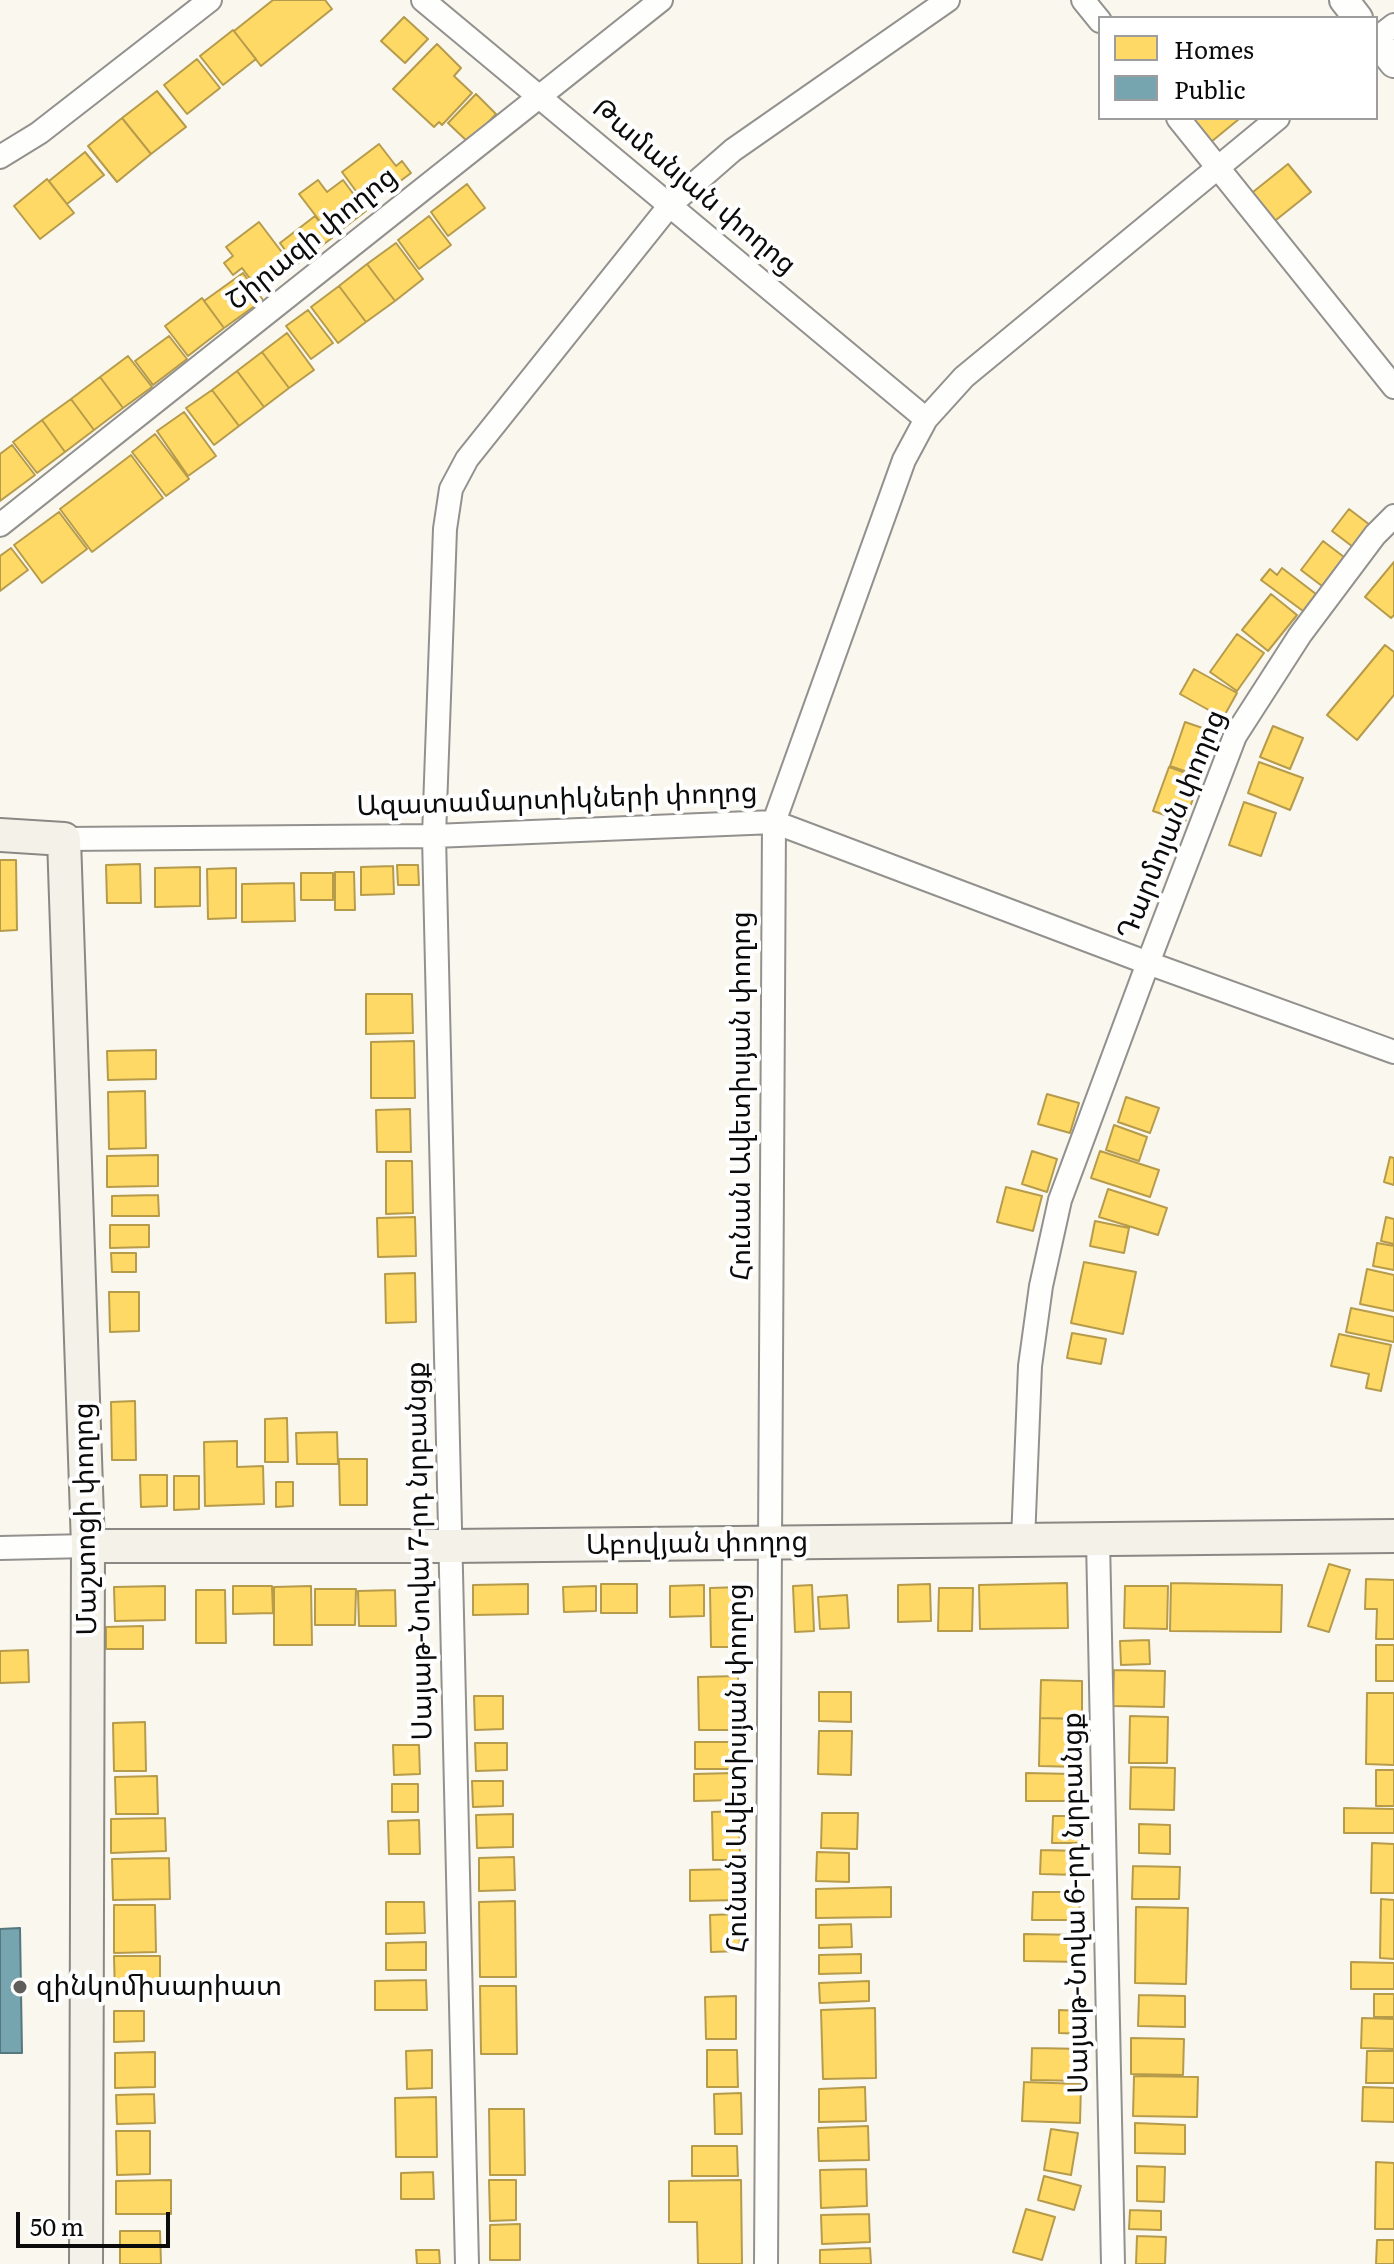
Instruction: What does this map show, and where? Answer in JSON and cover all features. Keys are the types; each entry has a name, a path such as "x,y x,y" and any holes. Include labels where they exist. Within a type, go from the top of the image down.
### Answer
{"main road":[{"path":"0,835 64,839"},
{"name":"Մաշտոցի փողոց","path":"64,839 88,1546 86,2264"},
{"name":"Աբովյան փողոց","path":"88,1546 450,1546 1394,1536"}],"street":[{"path":"0,157 39,133 210,0"},
{"name":"Թամանյան փողոց","path":"423,0 926,419"},
{"name":"Շիրազի փողոց","path":"0,525 661,0"},
{"name":"Սայաթ-Նովա 7-րդ նրբանցք","path":"467,2264 434,836 445,529 451,489 467,459 670,205 733,150 948,0"},
{"path":"1083,0 1098,19"},
{"path":"1344,0 1356,16"},
{"path":"1378,38 1394,25"},
{"path":"1378,43 1394,63"},
{"path":"1180,120 1394,387"},
{"name":"Հունան Ավետիսյան փողոց","path":"766,2264 774,822 904,460 926,419 964,377 1276,120"},
{"name":"Դարմոյան փողոց","path":"1023,1541 1030,1366 1041,1286 1060,1200 1235,736 1300,635 1375,535 1394,516"},
{"name":"Ազատամարտիկների փողոց","path":"64,839 434,836 774,822 1394,1052"},
{"name":"Սայաթ-Նովա 6-րդ նրբանցք","path":"1098,1540 1113,2264"},
{"name":"Աբովյան փողոց","path":"0,1548 88,1546"}],"building: Homes":[{"path":"273,0 325,0 332,9 261,66 234,31"},
{"path":"404,17 428,39 405,63 381,41"},
{"path":"233,30 256,59 223,85 200,56"},
{"path":"437,44 461,68 454,76 472,93 442,125 439,122 434,127 393,89"},
{"path":"197,59 220,88 187,114 164,85"},
{"path":"157,91 186,127 151,154 122,118"},
{"path":"476,94 496,114 469,143 448,123"},
{"path":"122,118 151,154 117,182 88,146"},
{"path":"1194,120 1238,120 1211,142"},
{"path":"379,144 396,166 402,161 411,173 367,206 342,172"},
{"path":"85,152 104,175 67,204 49,181"},
{"path":"1288,164 1311,192 1271,224 1248,196"},
{"path":"47,179 74,213 40,239 14,206"},
{"path":"318,180 327,192 343,180 366,211 332,237 299,194"},
{"path":"467,184 485,208 448,236 431,212"},
{"path":"315,216 332,238 296,265 280,243"},
{"path":"429,216 451,245 419,269 398,240"},
{"path":"259,222 293,267 260,292 242,268 233,275 224,263 233,256 226,247"},
{"path":"396,243 423,279 395,301 367,264"},
{"path":"367,264 395,301 366,322 339,286"},
{"path":"243,273 263,300 224,328 204,301"},
{"path":"339,286 366,322 338,343 311,307"},
{"path":"202,298 224,328 188,356 165,326"},
{"path":"308,310 333,343 311,359 286,326"},
{"path":"287,333 314,370 289,388 262,352"},
{"path":"169,336 187,359 153,385 135,361"},
{"path":"262,352 289,388 264,407 237,371"},
{"path":"128,356 152,387 123,408 100,377"},
{"path":"237,371 264,407 239,426 212,390"},
{"path":"100,377 123,408 94,430 71,399"},
{"path":"212,390 239,426 214,445 186,408"},
{"path":"71,399 94,430 65,452 42,420"},
{"path":"184,412 216,456 188,476 157,431"},
{"path":"42,420 65,452 37,473 13,442"},
{"path":"155,434 189,479 166,496 132,452"},
{"path":"12,445 35,475 0,501 0,454"},
{"path":"131,455 163,498 92,552 60,509"},
{"path":"1349,509 1370,525 1353,547 1332,531"},
{"path":"59,512 87,549 42,583 14,545"},
{"path":"1323,541 1344,557 1322,586 1301,570"},
{"path":"11,548 28,570 0,591 0,556"},
{"path":"1394,562 1394,615 1391,618 1365,597"},
{"path":"1282,568 1316,594 1303,611 1261,580 1270,569 1277,575"},
{"path":"1271,594 1297,615 1268,651 1242,630"},
{"path":"1237,634 1264,653 1237,691 1210,672"},
{"path":"1385,645 1394,652 1394,695 1357,740 1327,715"},
{"path":"1194,669 1237,693 1223,718 1180,694"},
{"path":"1185,722 1217,733 1202,777 1170,766"},
{"path":"1273,726 1303,738 1290,769 1260,757"},
{"path":"1259,762 1303,778 1290,810 1248,793"},
{"path":"1169,767 1200,778 1185,822 1153,811"},
{"path":"1244,802 1276,813 1261,856 1229,845"},
{"path":"0,860 16,860 17,930 0,931"},
{"path":"140,864 141,903 107,903 106,865"},
{"path":"397,865 418,865 419,885 398,885"},
{"path":"393,866 394,894 361,895 361,867"},
{"path":"200,867 200,906 155,907 155,868"},
{"path":"236,868 236,918 208,919 207,869"},
{"path":"335,872 354,872 355,910 335,910"},
{"path":"301,873 333,873 333,900 301,900"},
{"path":"294,883 295,921 242,922 242,884"},
{"path":"366,994 412,994 413,1033 366,1034"},
{"path":"414,1041 415,1098 371,1098 371,1042"},
{"path":"156,1050 156,1079 108,1080 107,1051"},
{"path":"145,1091 146,1148 109,1149 108,1092"},
{"path":"1047,1094 1079,1103 1070,1133 1038,1124"},
{"path":"1126,1097 1159,1108 1150,1133 1118,1122"},
{"path":"410,1109 411,1152 377,1152 376,1110"},
{"path":"1114,1125 1147,1137 1139,1161 1106,1150"},
{"path":"1032,1151 1057,1159 1047,1192 1022,1184"},
{"path":"1100,1151 1159,1170 1150,1197 1091,1178"},
{"path":"158,1155 158,1186 107,1187 107,1156"},
{"path":"1390,1157 1394,1158 1394,1185 1384,1182"},
{"path":"386,1161 412,1161 413,1213 386,1214"},
{"path":"1006,1187 1042,1196 1033,1231 997,1222"},
{"path":"1108,1189 1167,1208 1158,1235 1099,1217"},
{"path":"158,1195 159,1216 112,1216 112,1196"},
{"path":"415,1217 416,1256 378,1257 377,1218"},
{"path":"1386,1217 1394,1219 1394,1244 1381,1241"},
{"path":"1095,1221 1129,1228 1124,1253 1090,1246"},
{"path":"110,1225 149,1225 149,1247 110,1248"},
{"path":"1377,1243 1394,1246 1394,1270 1373,1266"},
{"path":"111,1253 136,1253 136,1272 112,1272"},
{"path":"1084,1262 1136,1272 1123,1334 1071,1323"},
{"path":"1367,1269 1394,1275 1394,1311 1360,1304"},
{"path":"415,1273 416,1322 386,1323 385,1274"},
{"path":"109,1292 139,1292 139,1331 110,1332"},
{"path":"1351,1308 1394,1317 1394,1342 1346,1332"},
{"path":"1072,1333 1106,1339 1101,1364 1067,1358"},
{"path":"1339,1334 1391,1345 1381,1391 1366,1388 1369,1374 1331,1366"},
{"path":"135,1401 136,1460 112,1460 111,1402"},
{"path":"287,1418 288,1462 265,1462 265,1419"},
{"path":"337,1432 338,1464 297,1464 296,1433"},
{"path":"237,1441 237,1467 263,1466 264,1504 205,1506 204,1442"},
{"path":"339,1459 367,1459 367,1505 340,1505"},
{"path":"140,1475 167,1475 167,1506 141,1507"},
{"path":"174,1476 199,1476 199,1509 174,1510"},
{"path":"276,1482 293,1482 293,1506 276,1507"},
{"path":"1329,1564 1350,1570 1329,1632 1308,1626"},
{"path":"1366,1579 1394,1580 1394,1639 1376,1639 1377,1609 1365,1609"},
{"path":"1067,1583 1068,1628 980,1629 979,1585"},
{"path":"1171,1583 1282,1585 1281,1632 1170,1631"},
{"path":"528,1584 528,1614 473,1615 473,1585"},
{"path":"601,1584 637,1584 637,1613 601,1613"},
{"path":"930,1584 931,1621 898,1622 898,1585"},
{"path":"704,1585 704,1616 670,1617 670,1586"},
{"path":"812,1585 814,1631 795,1632 793,1586"},
{"path":"165,1586 165,1620 115,1621 114,1587"},
{"path":"233,1586 272,1586 273,1613 233,1614"},
{"path":"311,1586 312,1645 274,1645 274,1587"},
{"path":"596,1586 596,1611 564,1612 563,1587"},
{"path":"1125,1586 1168,1586 1167,1629 1124,1628"},
{"path":"741,1587 742,1647 711,1647 710,1588"},
{"path":"939,1588 973,1588 972,1631 938,1631"},
{"path":"315,1589 356,1589 355,1625 315,1625"},
{"path":"196,1590 225,1590 226,1643 196,1643"},
{"path":"395,1590 396,1626 359,1626 358,1591"},
{"path":"847,1595 849,1628 820,1629 818,1597"},
{"path":"143,1626 143,1649 106,1649 106,1627"},
{"path":"1149,1640 1150,1664 1121,1665 1120,1641"},
{"path":"1376,1645 1394,1645 1394,1681 1376,1681"},
{"path":"28,1650 29,1682 0,1683 0,1651"},
{"path":"1114,1670 1165,1671 1164,1707 1113,1706"},
{"path":"738,1676 739,1730 699,1730 698,1677"},
{"path":"1041,1680 1082,1681 1082,1719 1040,1718"},
{"path":"819,1692 851,1692 851,1722 819,1721"},
{"path":"1367,1693 1394,1693 1394,1765 1366,1764"},
{"path":"474,1696 503,1696 503,1729 475,1730"},
{"path":"1130,1716 1168,1717 1167,1763 1129,1763"},
{"path":"1040,1718 1082,1719 1081,1767 1039,1766"},
{"path":"145,1722 146,1771 114,1771 113,1723"},
{"path":"819,1731 852,1731 851,1775 818,1774"},
{"path":"695,1742 735,1742 736,1769 695,1769"},
{"path":"475,1743 507,1743 507,1770 476,1771"},
{"path":"393,1745 419,1745 420,1774 394,1775"},
{"path":"1131,1767 1175,1768 1174,1810 1130,1809"},
{"path":"1376,1770 1394,1770 1394,1806 1376,1806"},
{"path":"736,1773 736,1800 694,1801 694,1774"},
{"path":"1026,1773 1073,1774 1073,1801 1026,1801"},
{"path":"157,1776 158,1814 116,1814 115,1777"},
{"path":"472,1781 503,1781 503,1806 473,1807"},
{"path":"392,1784 418,1784 418,1812 392,1812"},
{"path":"1344,1808 1394,1809 1394,1833 1344,1833"},
{"path":"739,1811 740,1860 713,1860 712,1812"},
{"path":"822,1813 858,1813 857,1849 821,1848"},
{"path":"513,1814 513,1847 477,1848 476,1815"},
{"path":"1053,1816 1083,1816 1082,1843 1052,1843"},
{"path":"165,1818 166,1851 111,1853 111,1819"},
{"path":"419,1820 420,1854 389,1854 388,1821"},
{"path":"1139,1824 1170,1825 1170,1854 1139,1853"},
{"path":"1372,1843 1394,1844 1394,1893 1371,1893"},
{"path":"1041,1850 1080,1851 1079,1875 1040,1874"},
{"path":"817,1852 849,1853 849,1882 816,1881"},
{"path":"514,1857 515,1890 479,1891 479,1858"},
{"path":"169,1858 170,1899 113,1900 112,1859"},
{"path":"1133,1866 1180,1867 1179,1899 1132,1899"},
{"path":"738,1869 739,1900 690,1901 690,1870"},
{"path":"891,1887 891,1917 816,1918 816,1889"},
{"path":"1033,1892 1080,1892 1079,1920 1032,1920"},
{"path":"1381,1899 1394,1900 1394,1959 1380,1958"},
{"path":"515,1901 516,1977 480,1977 479,1902"},
{"path":"386,1902 424,1902 425,1933 386,1934"},
{"path":"114,1905 155,1905 156,1952 114,1953"},
{"path":"1136,1907 1188,1908 1186,1984 1135,1983"},
{"path":"739,1914 740,1951 711,1952 710,1915"},
{"path":"851,1924 852,1947 819,1948 819,1925"},
{"path":"1024,1934 1081,1935 1081,1962 1024,1961"},
{"path":"426,1942 426,1970 386,1970 386,1943"},
{"path":"861,1954 861,1973 819,1974 819,1955"},
{"path":"114,1956 160,1956 160,1994 115,1995"},
{"path":"1351,1962 1394,1963 1394,1989 1351,1989"},
{"path":"426,1980 427,2010 375,2010 375,1981"},
{"path":"869,1981 869,2001 820,2003 819,1983"},
{"path":"480,1986 516,1986 517,2054 481,2054"},
{"path":"1374,1994 1394,1994 1394,2017 1374,2017"},
{"path":"1139,1995 1185,1996 1185,2027 1138,2026"},
{"path":"736,1996 736,2039 706,2039 705,1997"},
{"path":"875,2008 876,2078 823,2079 821,2010"},
{"path":"1059,2010 1085,2011 1085,2034 1059,2033"},
{"path":"114,2011 144,2011 144,2041 114,2042"},
{"path":"1362,2018 1394,2019 1394,2049 1361,2048"},
{"path":"1131,2038 1184,2039 1183,2075 1131,2074"},
{"path":"1032,2048 1086,2049 1085,2081 1031,2080"},
{"path":"432,2050 432,2088 407,2089 406,2051"},
{"path":"707,2050 737,2050 738,2087 707,2087"},
{"path":"1367,2051 1394,2051 1394,2083 1366,2083"},
{"path":"155,2052 155,2087 115,2088 115,2053"},
{"path":"1134,2076 1198,2077 1197,2117 1133,2116"},
{"path":"1024,2082 1081,2084 1080,2123 1022,2121"},
{"path":"865,2087 866,2121 819,2122 819,2089"},
{"path":"1363,2087 1394,2088 1394,2122 1362,2121"},
{"path":"741,2093 742,2134 715,2134 714,2094"},
{"path":"154,2094 155,2123 117,2124 116,2095"},
{"path":"436,2097 437,2157 396,2157 395,2098"},
{"path":"489,2109 524,2109 525,2175 490,2175"},
{"path":"1135,2123 1185,2125 1185,2154 1135,2153"},
{"path":"868,2126 869,2160 819,2161 818,2128"},
{"path":"1051,2129 1078,2133 1071,2175 1044,2170"},
{"path":"116,2131 150,2131 150,2174 117,2175"},
{"path":"692,2146 737,2146 738,2176 692,2176"},
{"path":"1376,2162 1394,2163 1394,2229 1375,2229"},
{"path":"1137,2166 1165,2167 1164,2202 1137,2201"},
{"path":"866,2169 867,2206 821,2208 820,2170"},
{"path":"433,2172 434,2199 401,2199 401,2173"},
{"path":"1044,2176 1081,2186 1074,2210 1038,2200"},
{"path":"171,2180 171,2214 116,2214 116,2181"},
{"path":"489,2180 516,2180 516,2220 490,2221"},
{"path":"741,2180 742,2264 698,2264 697,2222 669,2222 669,2181"},
{"path":"1026,2209 1055,2217 1042,2260 1013,2252"},
{"path":"1130,2210 1161,2211 1161,2230 1129,2229"},
{"path":"869,2214 870,2242 822,2244 821,2215"},
{"path":"520,2224 520,2260 490,2260 490,2225"},
{"path":"120,2231 160,2231 161,2264 120,2264"},
{"path":"1137,2236 1166,2237 1165,2264 1136,2264"},
{"path":"1377,2240 1394,2240 1394,2264 1376,2264"},
{"path":"870,2248 871,2264 820,2264 820,2250"},
{"path":"416,2250 439,2250 440,2264 417,2264"}],"building: Public":[{"path":"20,1928 22,2053 0,2053 0,1929"}],"place":[{"name":"զինկոմիսարիատ","path":"20,1987"}]}
